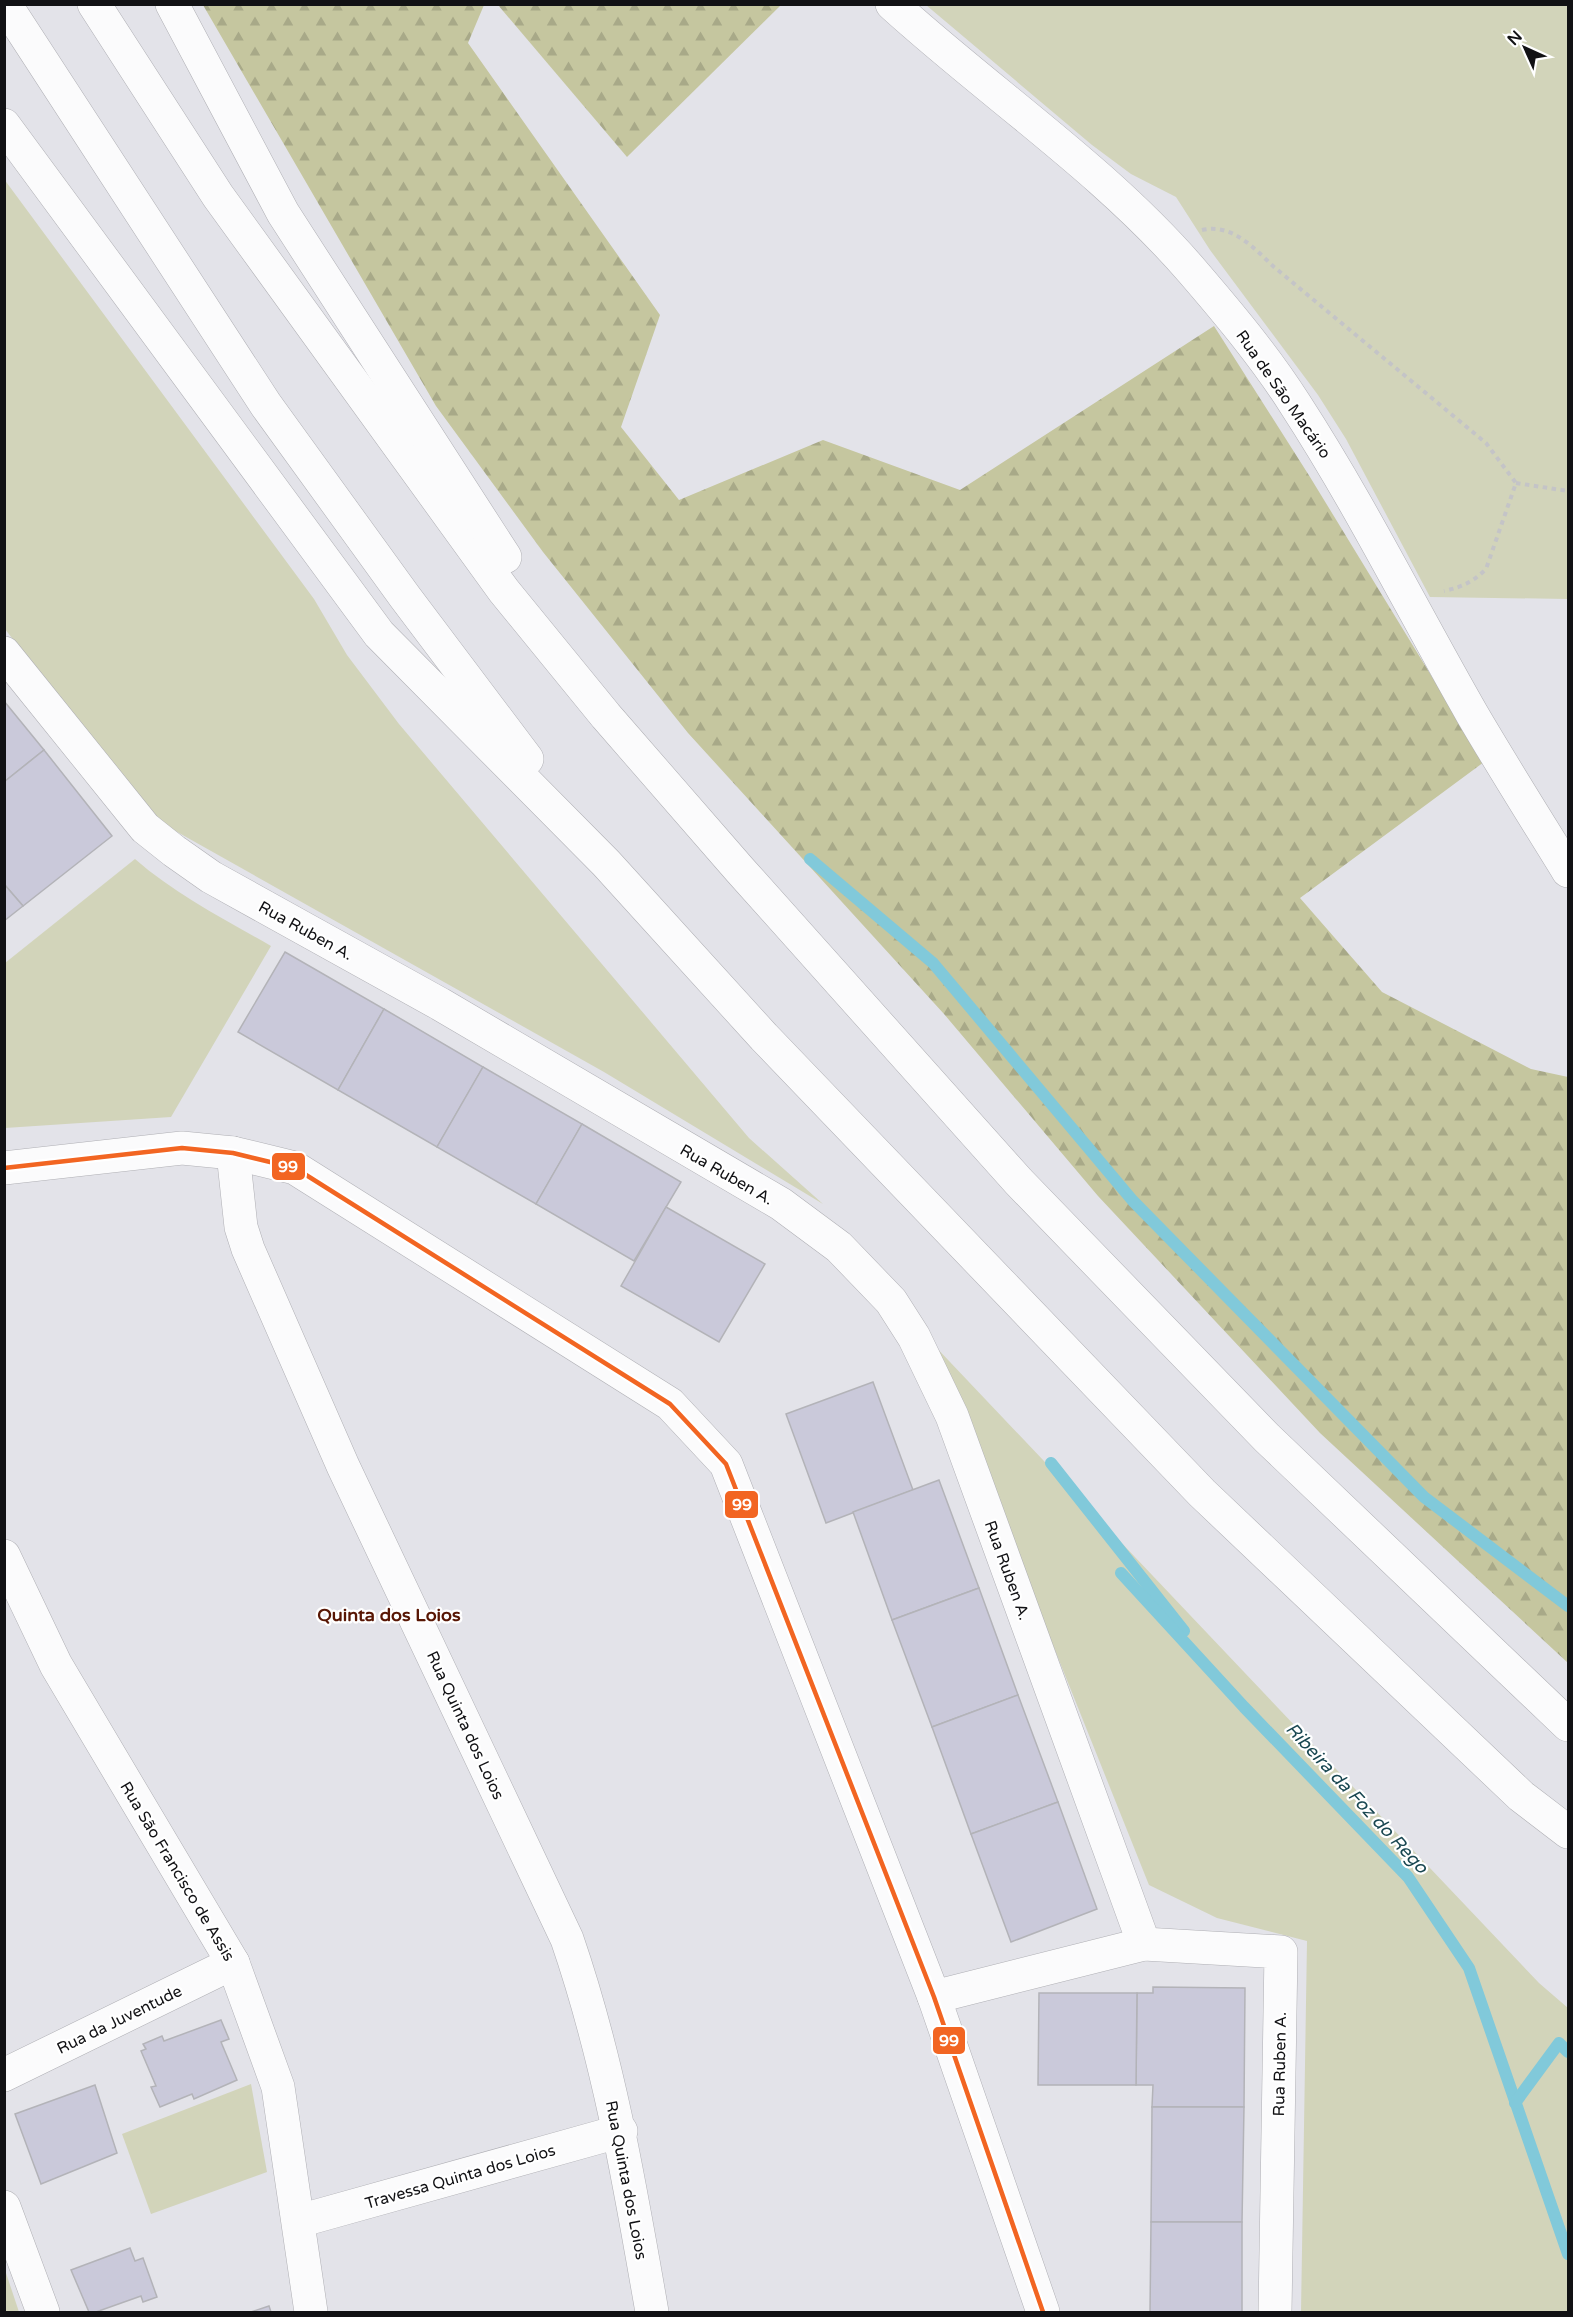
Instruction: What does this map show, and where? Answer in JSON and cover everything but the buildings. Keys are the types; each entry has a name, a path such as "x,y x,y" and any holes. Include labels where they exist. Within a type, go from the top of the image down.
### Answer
{"main road":[{"path":"5,4 266,405 405,597 606,863"},
{"path":"94,4 218,196 504,591 606,716 740,870 1019,1182 1268,1437 1569,1725"},
{"path":"172,4 283,213 606,716"},
{"name":"Rua de São Macário","path":"892,4 947,54 1083,166 1170,249 1224,309 1294,402 1333,464 1473,715 1569,871"},
{"path":"4,125 379,634 606,863 764,1037 1202,1493 1521,1796 1569,1832"},
{"name":"Rua Ruben A.","path":"4,653 145,828 174,851 210,877 440,1004 781,1204 839,1247 891,1301 914,1337 952,1416 1144,1944"},
{"path":"4,1168 182,1149 233,1153 295,1168 670,1404 726,1464 934,1997 1043,2313"},
{"name":"Rua Quinta dos Loios","path":"233,1153 242,1227 248,1249 343,1466 567,1939 583,1985 621,2131 652,2313"},
{"name":"Rua São Francisco de Assis","path":"4,1556 56,1665 233,1963 278,2087 311,2313"},
{"name":"Rua Ruben A.","path":"934,1997 1144,1944 1281,1952 1275,2313"},
{"name":"Rua da Juventude","path":"4,2075 233,1963"},
{"name":"Travessa Quinta dos Loios","path":"299,2221 621,2131"},
{"path":"4,2207 43,2313"}],"path":[{"path":"1170,249 1193,232 1213,227 1244,238 1274,267 1486,443 1516,483 1569,491"},
{"path":"1408,599 1460,588 1476,580 1486,569 1516,483"}],"green space":[{"path":"203,5 484,5 468,43 660,315 621,427 679,500 823,440 960,490 1214,326 1310,477 1484,762 1300,898 1382,992 1531,1069 1568,1077 1568,1663 1320,1433 1098,1196 944,1014 688,733 543,552 436,406"},
{"path":"498,5 781,5 627,157"},
{"path":"926,5 1568,5 1568,599 1430,597 1346,439 1318,395 1210,250 1176,197 1131,174 1092,145"},
{"path":"4,179 314,599 347,655 399,724 749,1138 823,1204 604,1072 147,815 5,629"},
{"path":"135,859 183,895 271,946 171,1117 5,1128 5,963"},
{"path":"932,1343 1539,1983 1568,2008 1568,2312 1301,2312 1307,1941 1217,1918 1149,1885"},
{"path":"251,2084 267,2172 151,2214 122,2134"},
{"path":"5,2270 19,2312 5,2312"}],"waterway":[{"path":"810,859 933,963 1133,1201 1424,1497 1568,1606"},
{"path":"1051,1463 1184,1631"},
{"name":"Ribeira da Foz do Rego","path":"1121,1573 1244,1707 1408,1877 1469,1968 1568,2254"},
{"path":"1515,2103 1559,2043 1568,2052"}],"transit line":[{"name":"99","path":"4,1168 182,1148 233,1153 295,1168 670,1404 726,1464 934,1997 1043,2312"}],"district":[{"name":"Quinta dos Loios","path":"389,1615"}]}
